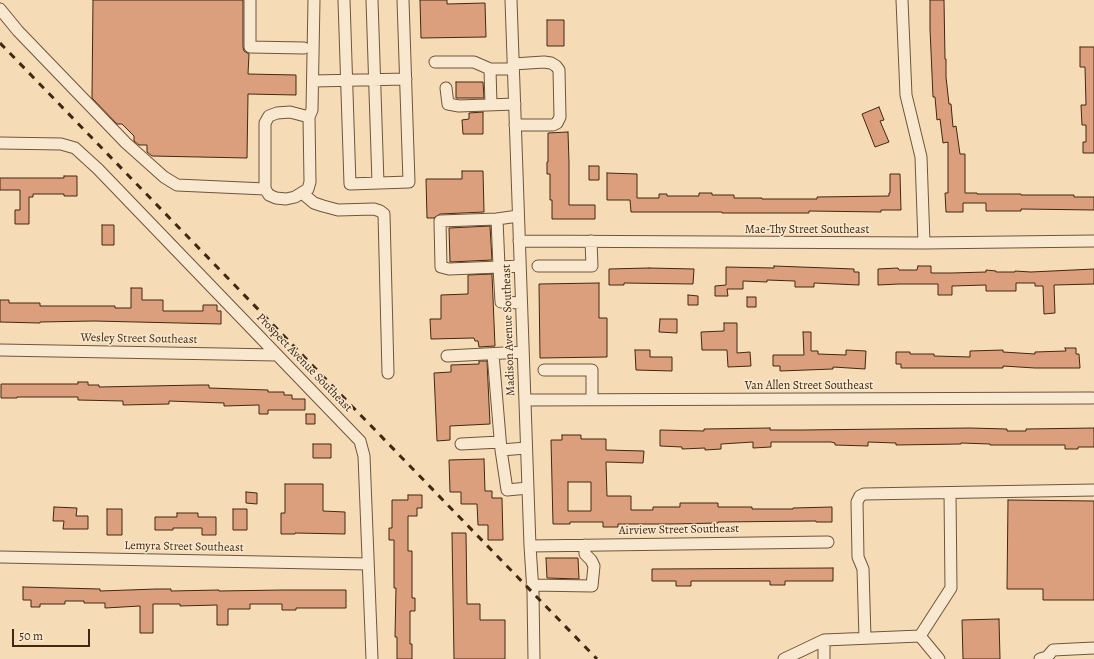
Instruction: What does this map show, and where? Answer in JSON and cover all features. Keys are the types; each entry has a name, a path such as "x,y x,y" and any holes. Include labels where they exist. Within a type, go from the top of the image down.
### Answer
{"street":[{"path":"250,0 250,47 304,48"},
{"path":"309,118 290,112 277,113 269,116 265,123 265,189 269,195 276,198 286,199 296,197 308,188 310,182 309,118 312,110 314,0"},
{"path":"344,0 350,184 409,182 403,0"},
{"path":"372,0 378,183"},
{"name":"Madison Avenue Southeast","path":"511,0 534,659"},
{"path":"902,0 906,95 921,157 924,243"},
{"path":"0,9 18,31 126,142 164,178 178,185 265,189"},
{"path":"435,62 474,62 490,68 544,62 551,63 556,66 559,70 560,118 557,123 552,125 515,125"},
{"path":"490,68 491,105"},
{"path":"313,81 406,79"},
{"path":"446,88 448,104 459,106 515,104"},
{"name":"Prospect Avenue Southeast","path":"0,143 61,144 75,148 98,169 360,441 364,456 372,659"},
{"path":"302,193 314,203 338,210 374,209 380,210 384,214 388,373"},
{"path":"518,216 498,219 440,221 441,266 449,269 520,266"},
{"path":"498,219 501,302 521,303"},
{"name":"Mae-Thy Street Southeast","path":"519,241 924,243 1094,241"},
{"path":"538,266 592,266 591,241"},
{"name":"Wesley Street Southeast","path":"0,350 277,355"},
{"path":"447,356 523,352"},
{"path":"493,354 500,446 507,490 528,488"},
{"path":"544,370 592,370 592,400"},
{"name":"Van Allen Street Southeast","path":"525,400 1092,398"},
{"path":"461,444 526,448"},
{"path":"865,638 863,568 858,557 857,502 860,496 864,494 1094,490"},
{"path":"920,636 951,588 950,493"},
{"name":"Airview Street Southeast","path":"530,546 828,542"},
{"path":"532,585 592,586 594,566 585,554 585,545"},
{"name":"Lemyra Street Southeast","path":"0,557 368,564"},
{"path":"784,659 824,640 920,636"},
{"path":"920,636 939,659"},
{"path":"824,640 824,659"},
{"path":"1040,659 1046,657 1052,650 1094,648"}],"building":[{"path":"93,0 243,0 243,47 244,51 249,54 248,74 296,75 296,95 248,94 247,158 152,156 147,152 147,145 139,145 134,141 134,136 122,124 117,124 92,98"},
{"path":"420,0 447,0 447,4 485,3 486,37 421,38"},
{"path":"930,0 944,0 946,77 949,104 951,104 953,127 956,126 960,154 965,154 965,193 1074,195 1074,197 1094,197 1094,210 1021,209 1021,211 986,211 986,203 963,203 963,212 946,212 945,193 948,193 948,142 943,143 940,119 937,120 935,97 933,97"},
{"path":"547,20 564,20 564,46 547,46"},
{"path":"1080,47 1094,47 1094,153 1083,153 1083,142 1086,142 1086,125 1082,125 1081,105 1086,105 1085,67 1080,67"},
{"path":"456,82 483,82 484,98 456,98"},
{"path":"879,107 884,120 880,121 889,142 875,147 862,114"},
{"path":"483,112 483,134 463,134 462,120 469,119 469,113"},
{"path":"568,132 569,205 595,205 595,219 552,219 550,174 547,174 548,133"},
{"path":"589,166 599,166 599,180 589,180"},
{"path":"462,171 483,171 484,212 440,214 434,218 427,218 426,179 462,179"},
{"path":"607,173 637,174 637,198 659,198 659,194 667,194 667,196 699,196 699,193 712,193 712,195 734,195 734,198 762,199 817,199 817,197 889,196 890,174 900,174 901,210 881,210 881,212 809,211 809,213 631,212 630,200 607,200"},
{"path":"64,176 77,176 77,196 64,196 64,194 33,194 33,197 29,197 29,224 15,224 15,210 20,210 20,190 0,190 0,178 64,178"},
{"path":"102,225 114,225 114,245 102,245"},
{"path":"490,226 492,260 450,262 449,228"},
{"path":"774,266 854,269 854,272 859,272 859,285 814,283 814,287 795,287 795,281 743,281 743,289 727,289 728,296 715,296 715,286 726,285 726,267 774,268"},
{"path":"918,266 931,266 931,273 986,272 986,270 996,272 1031,272 1094,269 1094,284 1054,285 1055,313 1044,314 1043,286 1035,286 1035,283 1016,283 1016,291 986,291 986,285 952,286 952,295 938,295 938,284 878,285 878,269 898,268 899,270 917,270"},
{"path":"609,269 694,269 693,284 624,283 624,285 609,285"},
{"path":"492,274 495,346 479,347 478,341 475,341 474,338 431,339 430,319 441,319 441,295 468,294 468,275"},
{"path":"599,283 599,318 607,318 607,357 540,358 539,284"},
{"path":"131,288 142,288 142,300 163,300 163,311 203,311 203,305 217,305 217,311 221,311 221,324 94,321 40,323 0,322 0,300 9,300 9,303 40,303 40,306 115,306 115,308 131,308"},
{"path":"688,295 698,296 698,305 688,305"},
{"path":"747,297 756,297 756,307 747,307"},
{"path":"660,319 677,319 677,333 659,332"},
{"path":"724,323 737,323 737,353 750,352 751,366 728,367 727,350 702,350 701,332 724,331"},
{"path":"803,332 811,332 811,351 818,351 818,354 846,355 846,350 866,351 865,369 833,367 833,369 780,371 780,366 773,366 773,355 804,355"},
{"path":"1065,348 1076,348 1076,354 1079,354 1080,368 1003,366 1003,368 901,368 901,364 896,364 896,352 910,352 910,354 934,354 934,356 970,357 970,351 1003,350 1003,352 1035,354 1035,352 1066,351"},
{"path":"635,350 650,350 650,357 672,357 672,371 636,370"},
{"path":"479,361 487,361 490,424 450,426 450,440 437,441 434,373 451,372 451,365 479,364"},
{"path":"78,382 88,382 88,385 99,385 99,387 209,385 209,388 268,390 268,392 284,392 284,395 292,395 292,399 305,399 305,410 268,410 268,414 259,414 259,405 224,406 224,403 169,401 169,404 123,405 123,401 78,400 78,397 1,398 1,384 78,384"},
{"path":"306,414 315,414 315,424 306,424"},
{"path":"770,428 770,430 803,430 970,428 1026,431 1026,429 1094,428 1094,447 1065,449 1065,445 990,445 961,443 896,445 896,443 868,442 868,446 835,445 835,443 831,442 771,442 771,447 753,448 753,442 721,444 721,449 705,450 705,448 682,449 682,447 660,446 660,430 704,431 704,429"},
{"path":"562,435 581,435 581,439 606,439 606,450 644,451 643,463 606,462 607,496 631,496 631,510 653,510 653,507 680,507 680,503 718,503 718,507 752,507 752,509 832,507 832,522 618,524 618,527 603,527 603,522 570,522 570,524 553,524 551,440 562,440","holes":["568,482 591,482 591,511 568,511"]},
{"path":"313,444 331,444 331,458 313,458"},
{"path":"484,459 485,491 492,491 492,498 502,498 503,540 488,540 488,525 478,525 477,504 461,504 461,492 450,492 449,460"},
{"path":"285,484 323,484 323,511 345,512 345,534 281,534 281,513 285,513"},
{"path":"246,492 257,493 257,504 246,503"},
{"path":"408,495 422,495 422,508 417,508 417,516 408,516 408,551 412,551 412,598 415,598 415,611 410,611 410,644 412,644 412,659 397,659 397,637 395,637 396,588 394,588 394,540 389,540 389,528 392,528 392,500 408,500"},
{"path":"1008,500 1094,501 1094,600 1043,600 1043,589 1007,589"},
{"path":"54,507 77,508 76,516 88,516 88,529 63,529 64,521 53,521"},
{"path":"107,509 122,509 122,535 107,535"},
{"path":"233,509 247,509 247,530 233,530"},
{"path":"177,513 198,513 198,517 216,517 216,535 202,535 202,528 173,528 173,530 155,530 155,517 177,517"},
{"path":"452,533 466,533 467,604 480,604 480,620 505,620 505,659 454,659"},
{"path":"546,558 578,558 579,579 547,578"},
{"path":"833,568 833,581 785,581 785,585 770,585 770,581 691,581 691,586 676,586 676,581 652,581 652,569"},
{"path":"23,587 100,589 100,591 156,589 171,589 171,591 346,590 346,608 296,608 296,610 282,610 282,604 250,604 250,609 228,609 228,625 217,625 217,605 180,606 180,604 153,604 153,633 140,633 140,606 105,608 105,603 65,601 65,604 40,604 40,607 31,607 31,600 23,600"},
{"path":"999,619 1000,659 963,659 962,620"}],"railway":[{"path":"0,43 597,659"}]}
